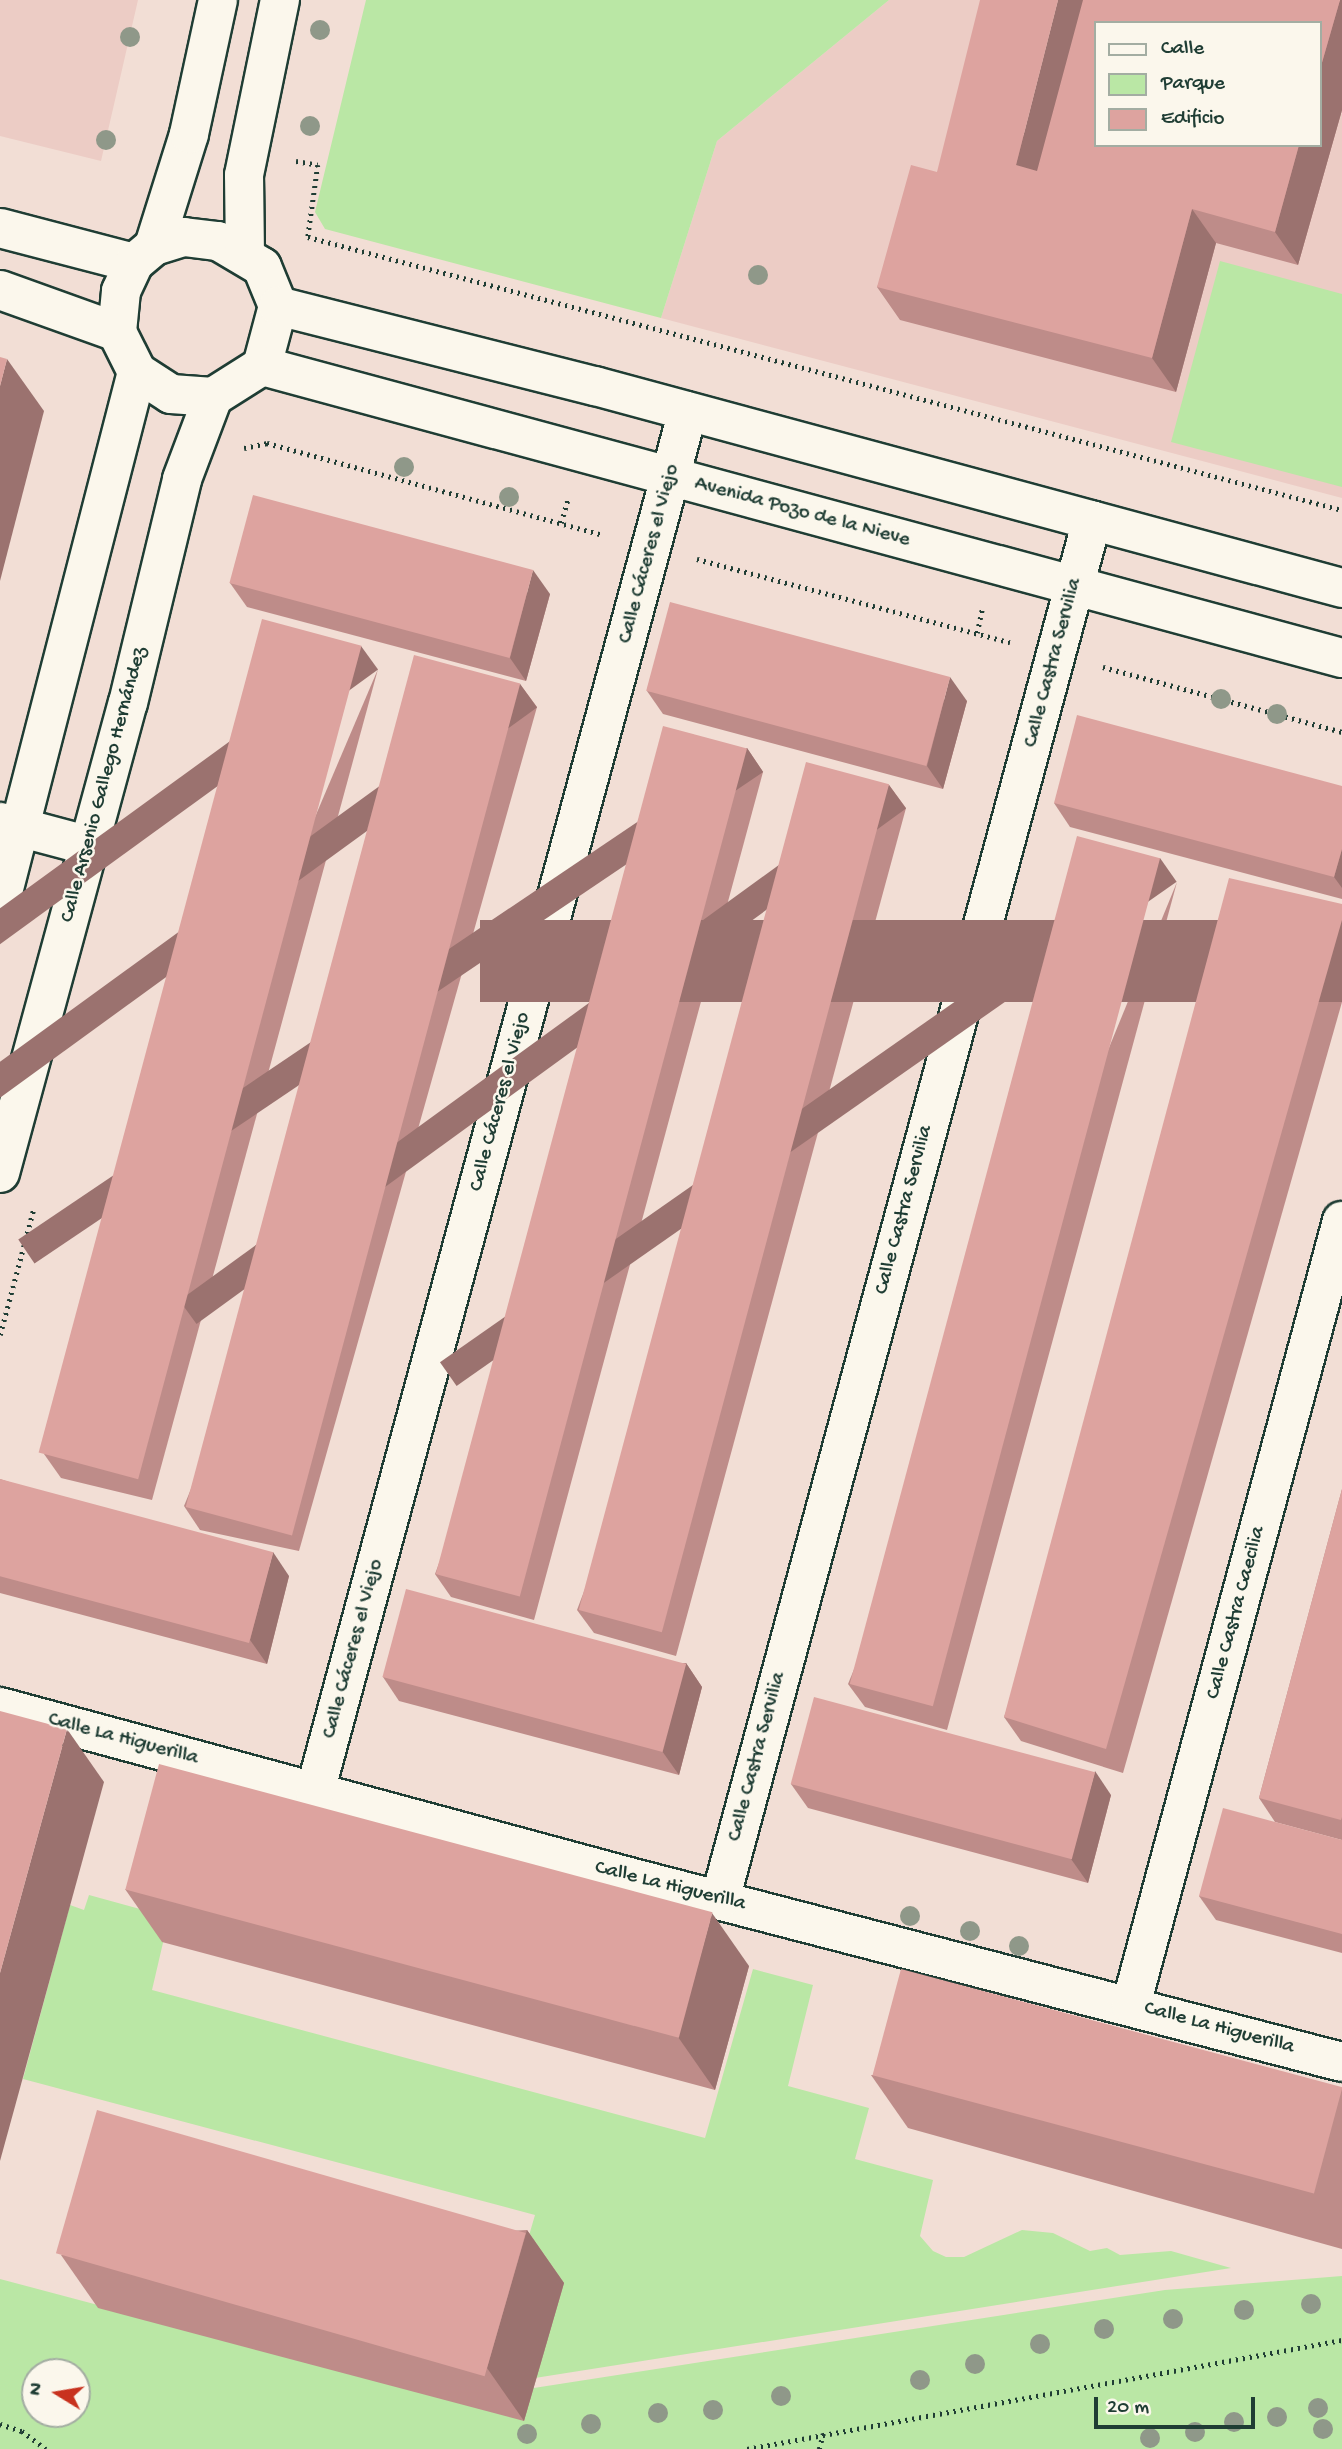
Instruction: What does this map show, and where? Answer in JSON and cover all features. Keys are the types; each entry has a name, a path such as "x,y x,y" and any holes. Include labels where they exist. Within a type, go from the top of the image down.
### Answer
{"street":[{"path":"0,228 144,255 184,237 218,241 262,267 278,306 262,366 214,397 171,394 137,372 117,332 121,290 144,255 189,134 218,0"},
{"path":"244,256 244,175 280,0"},
{"path":"0,290 117,332"},
{"path":"278,306 688,411 1342,588"},
{"name":"Avenida Pozo de la Nieve","path":"262,366 1342,658"},
{"path":"0,904 10,825 137,372"},
{"name":"Calle Arsenio Gallego Hernández","path":"0,1174 90,846 182,479 214,397"},
{"name":"Calle Cáceres el Viejo","path":"315,1792 688,411"},
{"name":"Calle Castra Servilia","path":"720,1900 1092,520"},
{"path":"10,825 90,846"},
{"name":"Calle Castra Caecilia","path":"1131,2005 1342,1221"},
{"name":"Calle La Higuerilla","path":"0,1707 720,1900 1342,2062"}],"path":[{"path":"248,150 318,165 307,237 1342,510"},
{"path":"236,457 245,447 267,443 1342,732"},
{"path":"0,1335 36,1201"},
{"path":"747,2449 1342,2340"},
{"path":"0,2424 22,2431 46,2449"},
{"path":"820,2449 823,2434"}],"shaded area":[{"path":"0,0 138,0 101,161 0,136"},
{"path":"889,0 1342,0 1342,498 661,318 717,141"}],"green space":[{"path":"366,0 889,0 717,141 661,318 325,229 315,212"},
{"path":"1220,261 1342,294 1342,487 1171,442"},
{"path":"89,1895 169,1917 152,1990 705,2138 753,1969 813,1985 788,2086 869,2108 855,2159 933,2180 920,2236 933,2251 946,2257 964,2257 1022,2230 1053,2233 1090,2251 1107,2248 1120,2255 1171,2251 1231,2268 485,2386 535,2215 23,2079 70,1905 84,1910"},
{"path":"1342,2276 1342,2449 0,2449 0,2279 456,2400 1165,2290"}],"building":[{"path":"980,0 1058,0 1016,165 1037,171 1083,0 1340,0 1321,66 1321,21 1094,21 1094,147 1298,147 1275,232 1192,209 1152,358 877,287 911,165 937,172"},
{"path":"0,357 7,359 0,386"},
{"path":"253,495 533,570 510,658 229,583"},
{"path":"670,602 950,677 926,766 646,691"},
{"path":"262,619 361,646 138,1479 39,1453"},
{"path":"414,655 520,683 292,1535 186,1507"},
{"path":"1077,715 1342,786 1342,849 1334,877 1054,803"},
{"path":"663,726 747,749 520,1597 436,1574"},
{"path":"806,762 889,784 662,1632 579,1610"},
{"path":"1077,836 1160,858 933,1706 850,1684"},
{"path":"1229,878 1342,904 1342,920 1106,1749 1004,1717"},
{"path":"0,1479 273,1552 249,1643 0,1576"},
{"path":"1342,1489 1342,1817 1341,1820 1259,1798"},
{"path":"406,1589 686,1664 663,1752 382,1677"},
{"path":"814,1697 1095,1772 1072,1859 791,1784"},
{"path":"0,1711 67,1729 0,1973"},
{"path":"159,1764 712,1912 679,2038 125,1890"},
{"path":"1223,1808 1342,1840 1342,1934 1199,1896"},
{"path":"901,1969 1342,2087 1314,2194 873,2075"},
{"path":"97,2110 526,2233 485,2376 56,2253"}]}
